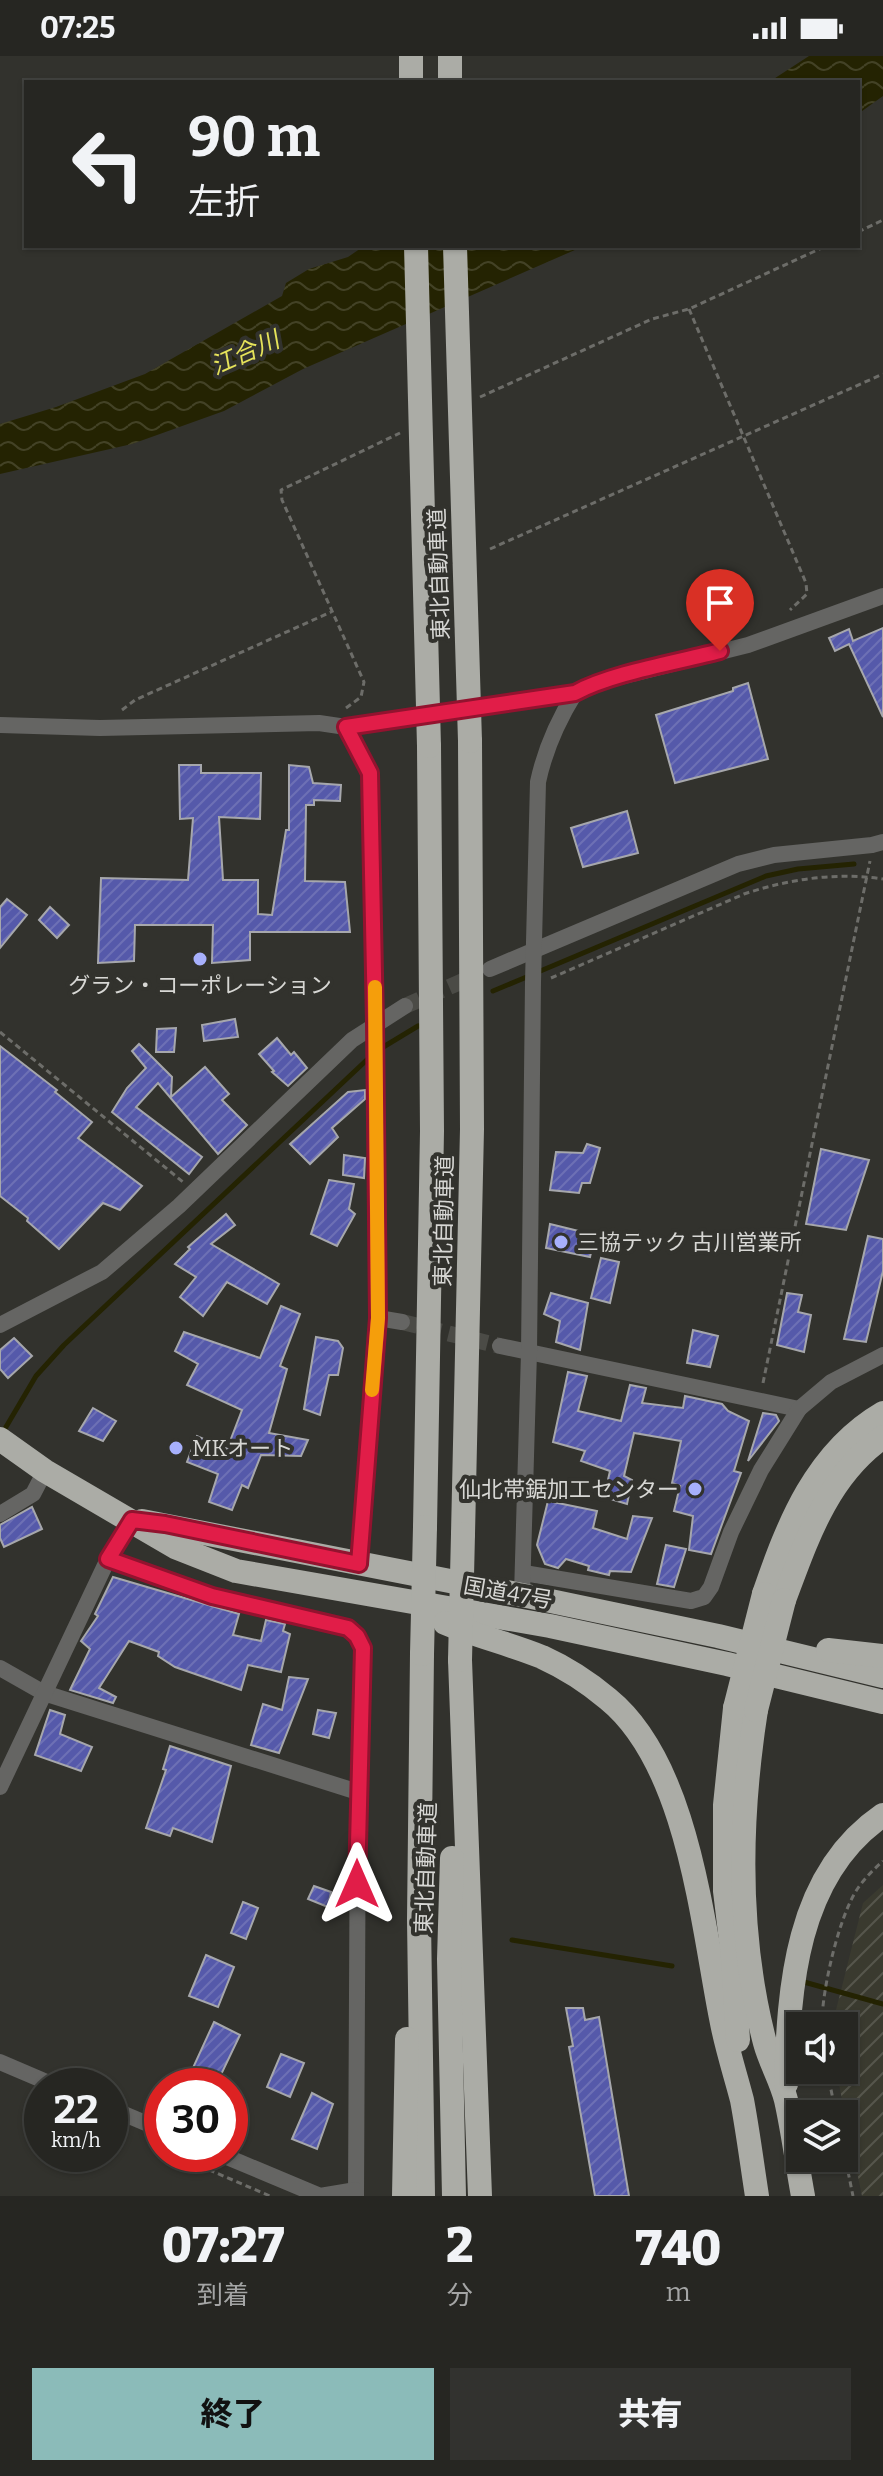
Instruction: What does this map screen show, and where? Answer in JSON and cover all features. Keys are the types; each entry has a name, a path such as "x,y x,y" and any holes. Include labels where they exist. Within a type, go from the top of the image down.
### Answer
{"highway":[{"path":"411,56 411,80"},
{"path":"450,56 450,80"},
{"name":"東北自動車道","path":"416,248 429,746 432,1131 419,1920 423,2196"},
{"name":"東北自動車道","path":"454,2196 449,1959 460,1660 472,1129 470,741 455,248"},
{"path":"742,2102 733,1957 725,1891 725,1805 774,1597 776,1558 808,1489 827,1460 847,1439 883,1413"},
{"path":"774,1597 826,1499 863,1450 883,1437"},
{"name":"国道47号","path":"0,1439 45,1471 175,1547 236,1571 626,1641 883,1702"},
{"name":"国道47号","path":"132,1520 359,1564 523,1584 883,1676"},
{"path":"383,1598 472,1634 542,1657 608,1699 627,1716 644,1740 673,1800 693,1874 722,2024 742,2102 757,2196"},
{"path":"718,1636 883,1656"},
{"path":"460,1660 480,2196"},
{"path":"746,1709 742,1869 754,1981 762,2028 785,2098 803,2196"},
{"path":"785,2098 788,2020 796,1955 805,1925 836,1861 883,1815"},
{"path":"404,2196 405,2062 419,1920"}],"street":[{"path":"0,725 100,728 319,723 346,727 575,693 612,679 748,645 883,596"},
{"path":"575,693 544,752 538,782 523,1584 691,1601 704,1597 761,1470 799,1409 831,1382 883,1355"},
{"path":"346,727 370,773 375,1023 378,1318 359,1564"},
{"path":"490,969 533,972 738,864 774,855 877,844"},
{"path":"0,1325 102,1272 194,1191 352,1040 405,1006"},
{"path":"378,1318 402,1322"},
{"path":"500,1346 799,1409"},
{"path":"0,1514 33,1494 45,1471"},
{"path":"0,1787 108,1559 132,1520"},
{"path":"108,1559 212,1596 348,1628 363,1648 358,1792 356,2193 320,2196 248,2166"},
{"path":"0,1668 44,1693 358,1792"},
{"path":"0,2062 24,2072"}],"path":[{"path":"860,231 883,220"},
{"path":"780,618 802,601 807,594 806,583 689,309 822,248"},
{"path":"490,549 883,374"},
{"path":"100,728 135,700 331,612"},
{"path":"759,1402 877,844"},
{"path":"533,972 776,883 826,876 883,879"},
{"path":"0,1032 194,1191"},
{"path":"823,2012 824,1993 846,1909 857,1889 883,1861"},
{"path":"214,2172 270,2196"},
{"path":"848,2172 853,2196"}],"shaded area":[{"path":"883,1885 883,2196 862,2196 857,2172 858,2100 842,2100 839,2084 858,2084 858,2012 836,2012 863,1903"}],"water":[{"path":"809,56 883,56 883,96 860,113 860,80 772,80"},
{"name":"江合川","path":"361,248 579,248 303,369 224,411 132,444 0,474 0,424 145,374 282,296 286,283 309,269 348,257"}],"building":[{"path":"883,628 883,717 849,644 835,651 829,638 849,629 853,641"},
{"path":"748,683 768,759 675,783 656,715 733,691 733,688"},
{"path":"179,765 201,765 201,773 261,773 260,819 219,817 223,880 258,880 258,914 272,915 286,830 289,830 289,765 309,767 313,783 341,785 340,801 314,800 314,805 306,805 305,881 345,882 350,932 250,932 250,960 212,963 213,925 135,925 134,961 98,963 101,878 188,880 193,818 180,819"},
{"path":"627,811 638,853 583,867 571,828"},
{"path":"7,899 27,915 0,948 0,907"},
{"path":"50,907 69,925 57,938 39,920"},
{"path":"235,1019 238,1037 204,1041 202,1025"},
{"path":"176,1028 174,1052 156,1052 157,1029"},
{"path":"277,1038 307,1068 288,1086 272,1072 259,1054"},
{"path":"139,1044 172,1077 171,1097 205,1067 229,1094 222,1100 247,1125 218,1154 158,1083 136,1107 202,1157 189,1174 112,1112 127,1088 146,1068 132,1051"},
{"path":"0,1046 92,1122 78,1138 142,1186 120,1210 103,1203 59,1249 0,1196"},
{"path":"365,1090 365,1099 332,1128 338,1137 310,1164 290,1144 348,1092"},
{"path":"587,1144 600,1148 590,1183 582,1183 579,1193 550,1190 556,1152 583,1153"},
{"path":"821,1149 869,1160 846,1230 806,1224"},
{"path":"344,1155 365,1158 364,1178 343,1175"},
{"path":"329,1180 354,1184 349,1209 355,1214 337,1246 311,1234"},
{"path":"226,1214 235,1225 211,1244 279,1284 267,1304 227,1282 203,1316 180,1297 196,1277 175,1264 190,1249 188,1247"},
{"path":"550,1224 595,1235 590,1257 546,1248"},
{"path":"868,1236 883,1239 883,1271 866,1342 844,1339"},
{"path":"601,1258 619,1262 610,1303 591,1298"},
{"path":"551,1293 588,1303 580,1350 556,1342 560,1321 544,1314"},
{"path":"787,1293 802,1295 798,1312 811,1315 804,1352 777,1345"},
{"path":"281,1306 300,1314 280,1366 287,1369 269,1433 308,1440 301,1456 261,1455 248,1488 242,1485 232,1510 209,1502 218,1474 187,1462 197,1436 227,1449 242,1410 187,1385 198,1364 175,1351 184,1332 260,1358"},
{"path":"693,1330 718,1336 710,1367 687,1363"},
{"path":"316,1337 338,1341 343,1348 338,1375 329,1375 320,1415 304,1409"},
{"path":"14,1338 32,1356 8,1378 0,1369 0,1350"},
{"path":"568,1372 587,1376 578,1411 621,1421 630,1385 646,1388 642,1403 683,1408 685,1396 722,1404 728,1411 749,1421 734,1471 741,1473 711,1554 689,1550 693,1516 674,1511 680,1486 672,1483 681,1441 634,1433 624,1476 632,1480 627,1504 604,1497 610,1471 581,1461 585,1451 553,1442"},
{"path":"93,1408 116,1421 103,1441 79,1431"},
{"path":"763,1413 776,1415 779,1421 748,1461"},
{"path":"548,1501 597,1511 593,1528 627,1539 633,1516 652,1518 631,1572 610,1571 609,1575 588,1570 589,1566 566,1559 558,1568 545,1564 537,1545"},
{"path":"32,1507 42,1529 4,1547 0,1525"},
{"path":"666,1545 686,1549 674,1587 657,1584"},
{"path":"113,1577 239,1614 233,1635 261,1641 266,1620 285,1624 283,1631 290,1634 281,1672 248,1665 241,1690 175,1667 158,1656 159,1652 129,1641 99,1688 116,1697 113,1703 70,1690 90,1649 81,1641 98,1616 95,1614"},
{"path":"289,1677 308,1679 279,1753 251,1745 263,1704 282,1710"},
{"path":"50,1710 65,1715 60,1734 92,1747 81,1771 35,1755"},
{"path":"318,1710 336,1713 329,1738 313,1734"},
{"path":"170,1746 231,1766 212,1842 173,1828 170,1836 146,1828 166,1770 163,1769"},
{"path":"314,1886 331,1892 328,1907 308,1899"},
{"path":"243,1902 258,1908 246,1939 231,1933"},
{"path":"206,1955 234,1967 218,2007 189,1996"},
{"path":"566,2008 583,2008 585,2020 599,2017 629,2196 595,2196 569,2047 573,2046"},
{"path":"214,2022 240,2035 224,2068 193,2068"},
{"path":"281,2054 304,2063 290,2097 267,2087"},
{"path":"312,2093 333,2104 317,2149 292,2139"}],"waterway":[{"path":"538,972 766,876 798,869 854,864"},
{"path":"493,991 529,976"},
{"path":"380,1049 418,1026"},
{"path":"3,1432 36,1376 64,1345 372,1055"},
{"path":"512,1940 672,1966"},
{"path":"804,1982 883,2004"}],"tunnel":[{"path":"405,1006 477,975"},
{"path":"402,1322 500,1346"}],"slow traffic":[{"path":"372,1390 378,1318 375,987"}],"place":[{"name":"グラン・コーポレーション","path":"200,959"},
{"name":"三協テック 古川営業所","path":"561,1242"},
{"name":"MKオート","path":"176,1448"},
{"name":"仙北帯鋸加工センター","path":"695,1489"}],"route":[{"path":"357,1884 363,1648 357,1636 348,1628 212,1596 108,1559 132,1520 359,1564 378,1318 375,1023 370,773 346,727 575,693 612,679 720,651"}]}
